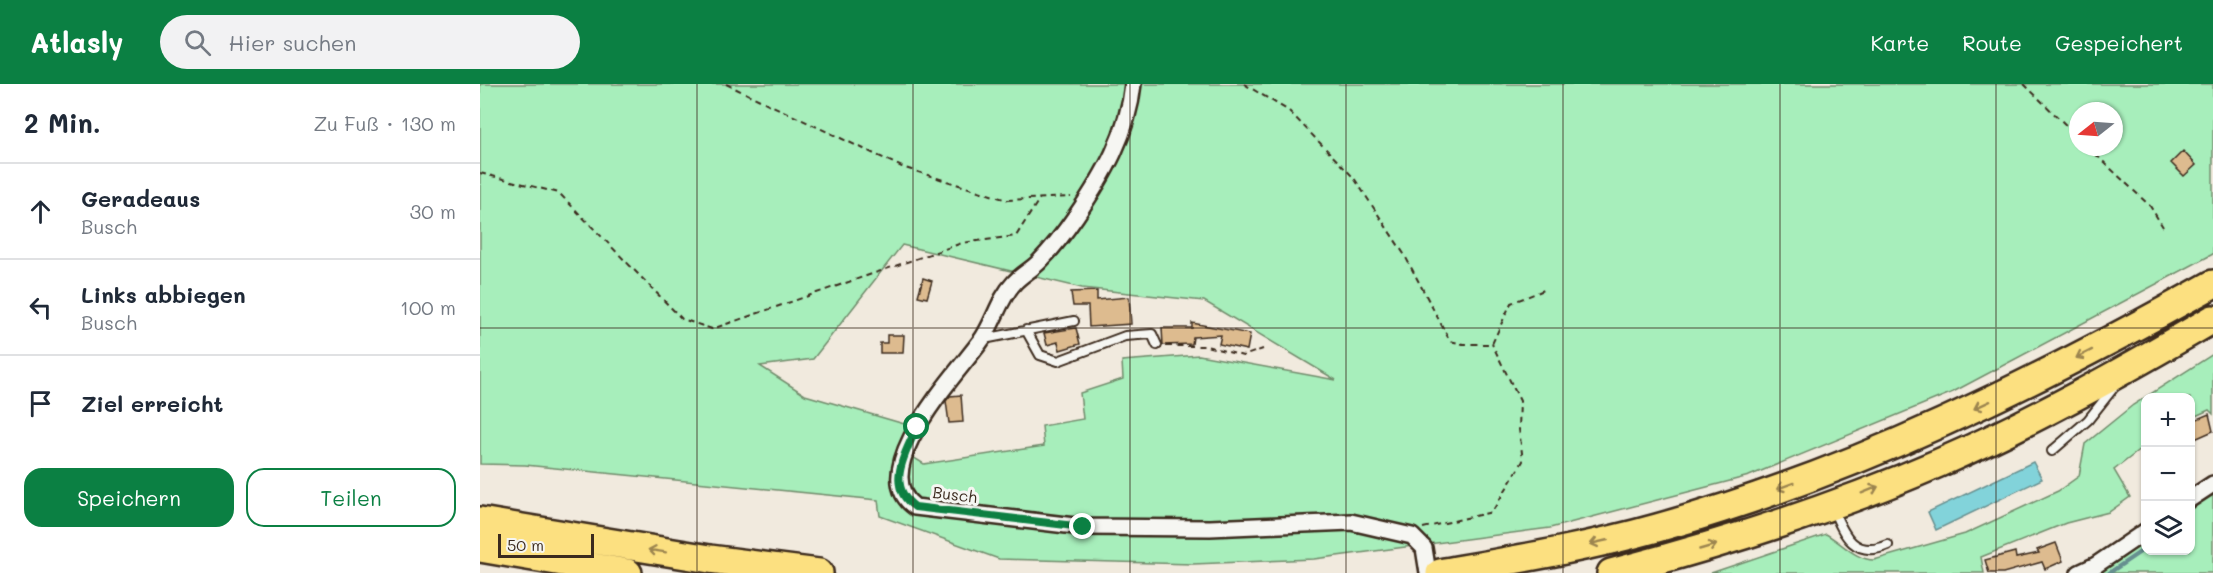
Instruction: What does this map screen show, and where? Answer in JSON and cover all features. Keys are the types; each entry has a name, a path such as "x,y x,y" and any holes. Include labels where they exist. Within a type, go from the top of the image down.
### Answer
{"highway":[{"path":"2181,302 2213,273"},
{"path":"1440,573 1552,553 1657,528 1840,467 1994,399 2213,284"},
{"path":"1611,573 1723,542 1831,505 1940,463 2130,366 2213,319"},
{"path":"2178,340 2213,332"},
{"path":"480,520 710,559 819,573"},
{"path":"480,548 628,573"}],"street":[{"name":"Busch","path":"1133,84 1127,123 1113,157 1089,196 1040,262 1013,283 996,309 982,340 917,427 905,455 899,489 905,500 915,507 1083,527 1210,528 1351,522 1412,536 1424,548 1428,573"},
{"path":"2195,496 2213,484"},
{"path":"2079,573 2096,565 2141,534"}],"lane":[{"path":"982,340 1074,321"},
{"path":"1026,330 1040,355 1058,361 1125,336 1152,334 1158,345"},
{"path":"2052,451 2094,413 2130,366"},
{"path":"1831,505 1846,535 1858,547 1871,551 1888,545"}],"path":[{"path":"726,84 902,167 1007,200 1089,196"},
{"path":"1244,84 1289,111 1354,177 1404,254 1450,341 1463,344 1492,344"},
{"path":"2024,84 2069,128"},
{"path":"2097,156 2150,206 2163,227"},
{"path":"480,173 559,193 681,320 712,329 962,243 1016,236 1040,198"},
{"path":"1492,344 1511,303 1544,290"},
{"path":"1401,533 1492,512 1523,461 1519,429 1520,401 1492,344"},
{"path":"1158,345 1206,346 1244,356 1263,350"}],"green space":[{"path":"480,84 2213,84 2213,254 1953,392 1749,476 1550,528 1314,559 1193,564 999,559 880,516 878,500 525,465 480,464","holes":["902,245 1082,288 1204,301 1336,380 1199,355 1122,361 1123,379 1080,393 1083,419 1042,426 1044,446 924,464 906,453 918,428 805,395 760,366 813,359"]},
{"path":"2213,354 2213,414 2209,410 2195,416 2195,393 2152,393"},
{"path":"2141,400 2141,449 2114,470 2130,497 2109,512 2066,523 1981,557 1984,573 1711,573 1826,534 1855,554 1874,560 1965,534 2058,491 2079,476 2085,444"},
{"path":"2213,488 2213,573 2092,573 2141,542 2141,555 2195,555 2195,503"}],"water":[{"path":"2033,462 2042,479 1936,530 1928,512"}],"building":[{"path":"2183,151 2196,165 2184,176 2171,163"},
{"path":"923,278 932,281 927,298 918,296"},
{"path":"1097,291 1097,300 1129,297 1131,324 1089,327 1088,306 1073,306 1071,292"},
{"path":"1192,323 1250,334 1247,350 1219,344 1221,335 1193,337 1192,344 1163,345 1162,328 1192,328"},
{"path":"1076,328 1080,344 1060,350 1058,342 1047,345 1044,333"},
{"path":"887,335 904,335 903,353 880,353 880,343 887,343"},
{"path":"961,395 963,422 949,423 946,401 950,396"},
{"path":"2209,414 2213,431 2195,439 2195,420"},
{"path":"2056,543 2063,561 2045,569 2042,562 2003,573 1989,573 1985,560 2015,552 2016,558 2039,553 2037,550"}],"waterway":[{"path":"2109,573 2141,551"}],"route":[{"path":"917,427 905,455 899,489 905,500 915,507 1083,527"}]}
